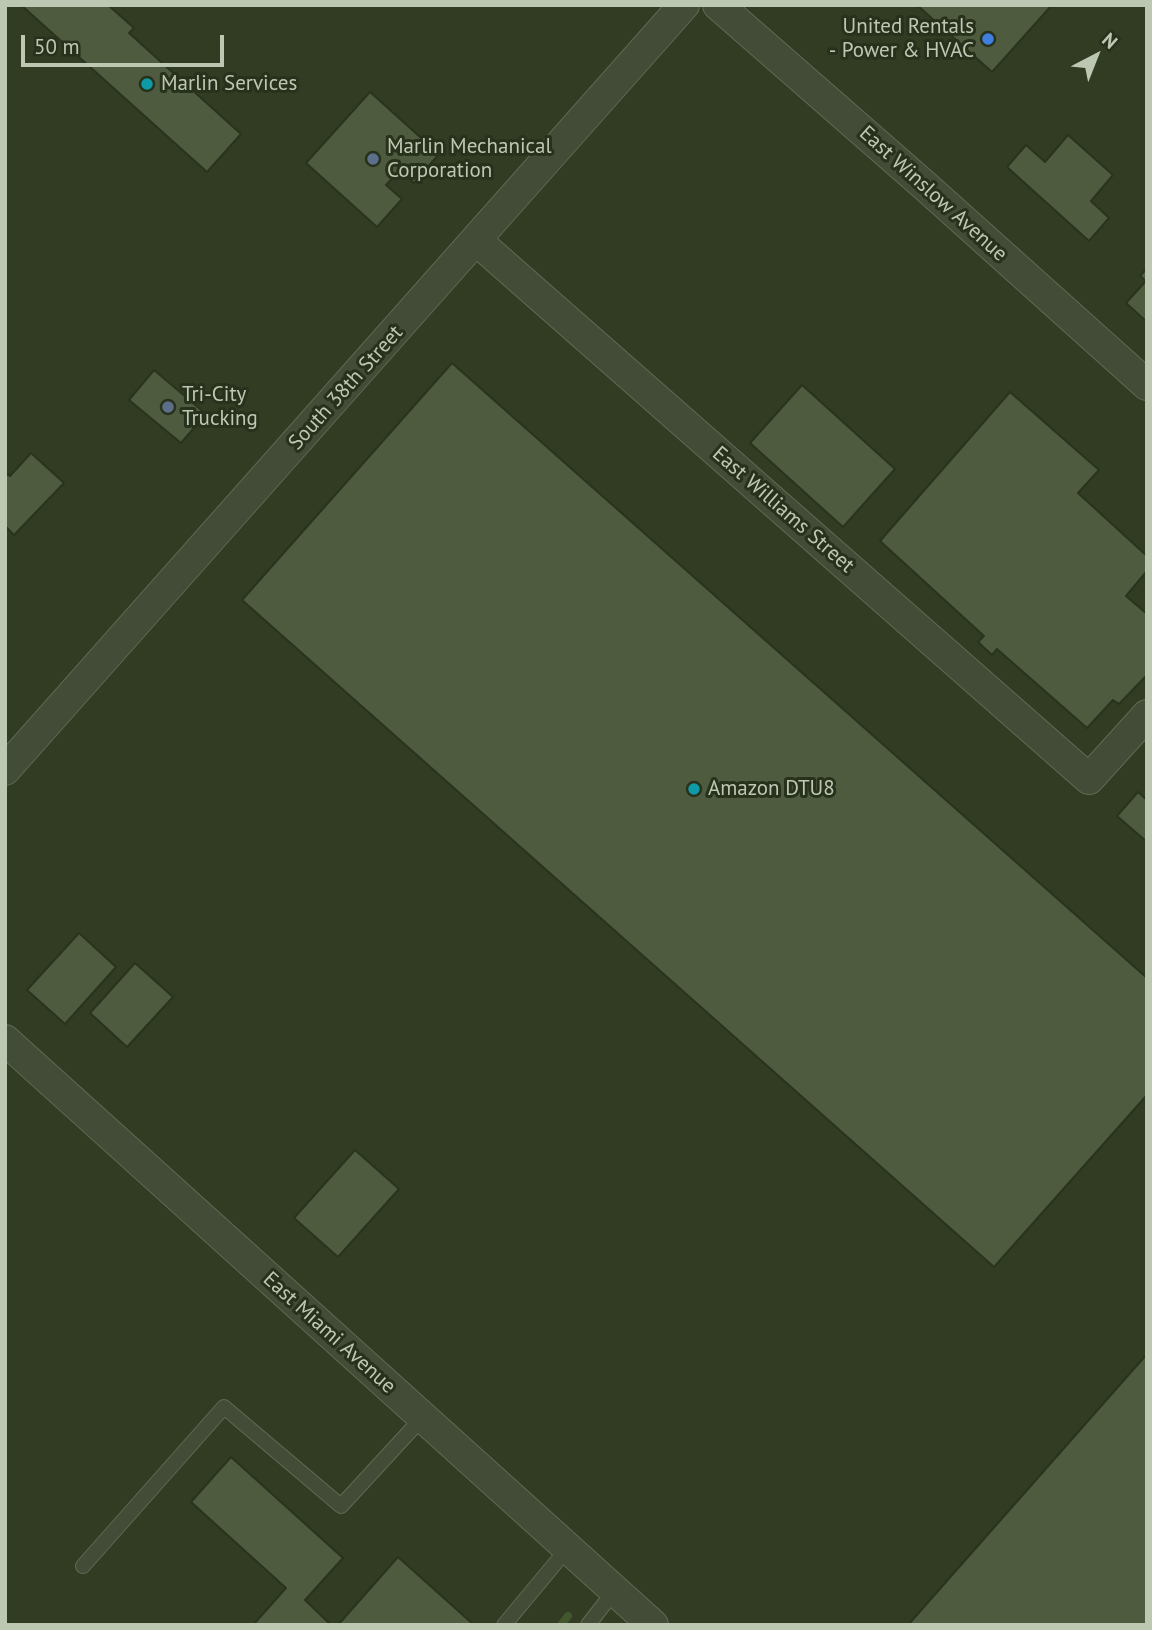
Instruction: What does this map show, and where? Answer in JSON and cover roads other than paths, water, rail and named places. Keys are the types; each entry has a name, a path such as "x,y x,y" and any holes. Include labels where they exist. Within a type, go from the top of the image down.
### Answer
{"street":[{"name":"South 38th Street","path":"5,770 684,5"},
{"name":"East Winslow Avenue","path":"718,5 927,187 1147,385"},
{"name":"East Williams Street","path":"477,240 1089,779 1147,715"},
{"name":"East Miami Avenue","path":"5,1040 652,1624"}],"lane":[{"path":"83,1566 224,1407 341,1506 423,1417"},
{"path":"503,1625 568,1548"},
{"path":"588,1625 615,1590"}],"waterway":[{"path":"561,1625 568,1616"}],"place":[{"name":"United Rentals - Power & HVAC","path":"988,39"},
{"name":"Marlin Services","path":"147,84"},
{"name":"Marlin Mechanical Corporation","path":"373,159"},
{"name":"Tri-City Trucking","path":"168,407"},
{"name":"Amazon DTU8","path":"694,789"}]}
